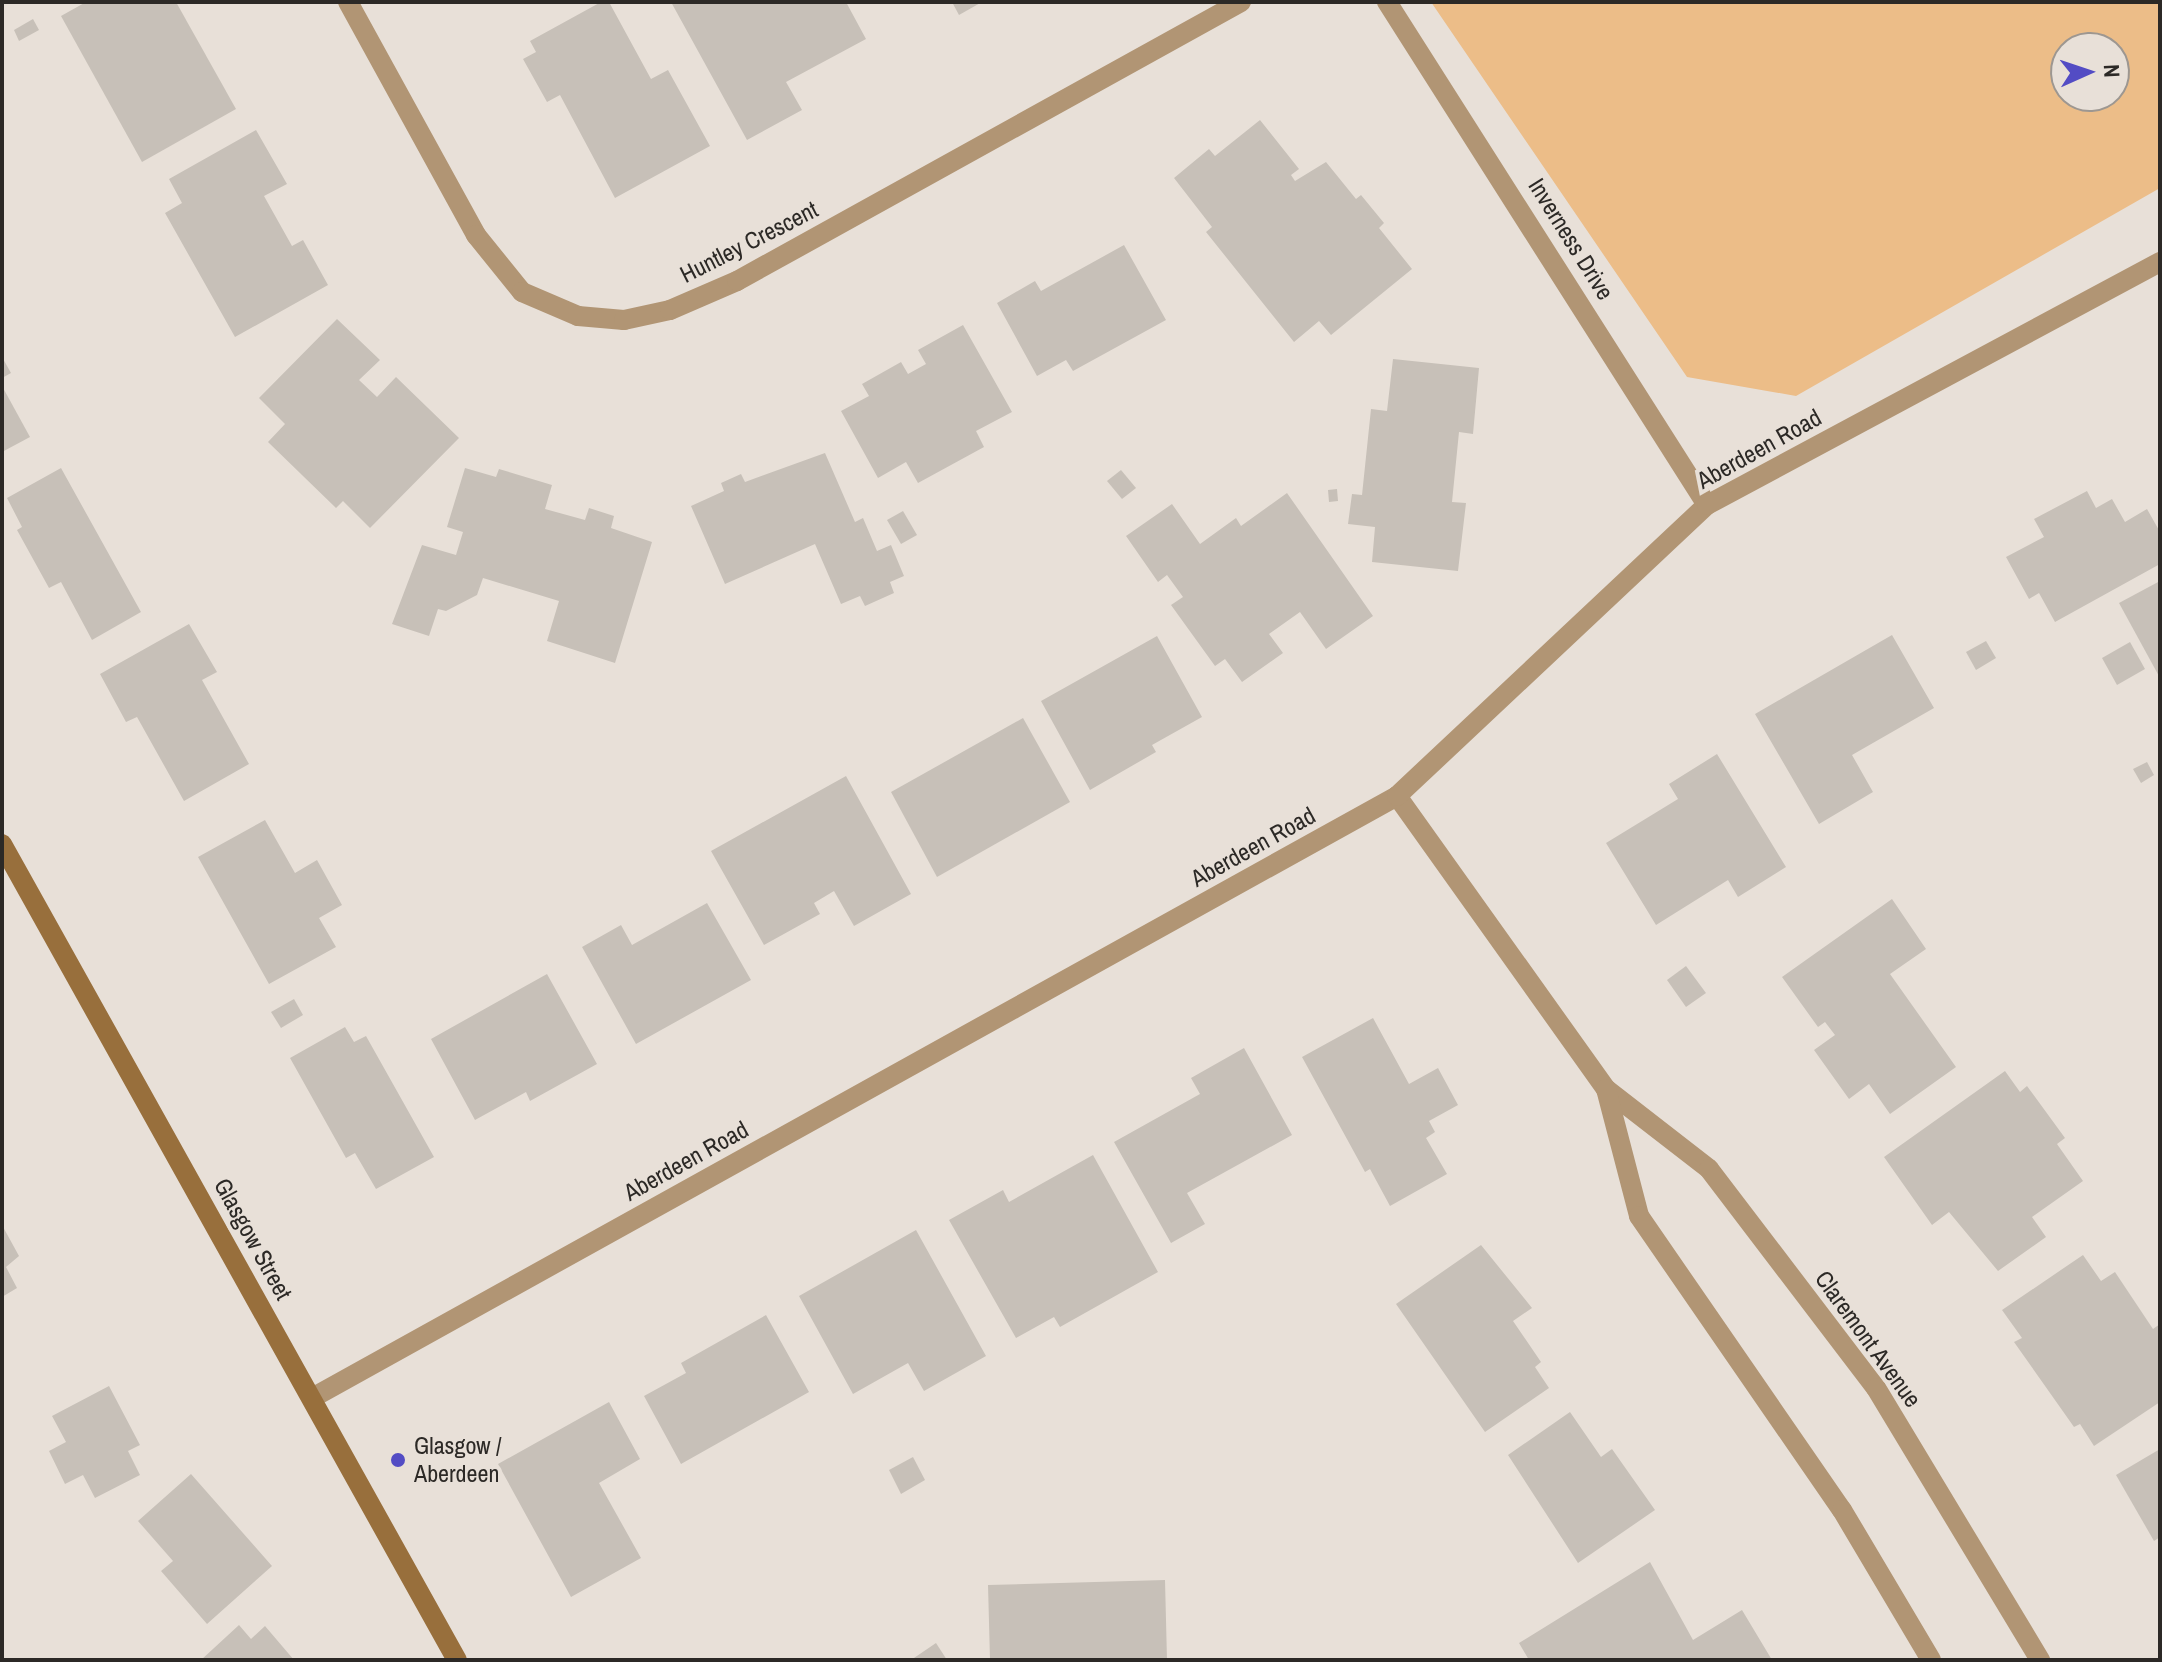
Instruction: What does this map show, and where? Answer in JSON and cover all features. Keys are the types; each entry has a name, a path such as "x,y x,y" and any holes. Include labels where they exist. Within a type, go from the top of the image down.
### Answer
{"street":[{"name":"Huntley Crescent","path":"348,2 476,235 522,292 578,316 624,320 670,310 737,281 1241,2"},
{"name":"Inverness Drive","path":"1387,2 1707,505"},
{"name":"Aberdeen Road","path":"312,1398 1397,796 1707,505 2160,262"},
{"name":"Claremont Avenue","path":"1397,796 1606,1089 1709,1169 1876,1388 2040,1660"},
{"name":"Glasgow Street","path":"2,844 457,1660"},
{"name":"Claremont Avenue","path":"1606,1089 1639,1216 1842,1510 1931,1660"}],"shaded area":[{"path":"1431,2 2160,2 2160,188 1796,396 1687,377"}],"building":[{"path":"86,2 176,2 236,109 142,162 61,16"},
{"path":"601,2 609,2 651,79 668,70 710,146 615,198 560,95 547,102 523,59 536,52 530,41"},
{"path":"671,2 846,2 866,39 786,82 802,110 747,140"},
{"path":"952,2 982,2 959,15"},
{"path":"33,19 39,30 19,41 14,30"},
{"path":"1260,120 1299,169 1291,175 1295,181 1326,162 1356,199 1361,195 1384,223 1379,228 1412,269 1331,335 1319,321 1294,342 1206,232 1212,227 1174,178 1209,149 1215,156"},
{"path":"256,130 287,184 264,196 292,246 303,240 328,285 235,337 165,213 182,203 169,179"},
{"path":"1124,245 1166,320 1073,371 1066,360 1037,376 997,303 1035,281 1041,291"},
{"path":"337,319 380,360 359,380 377,397 396,377 459,438 370,528 343,501 336,508 268,442 285,424 259,398"},
{"path":"963,325 1012,412 976,431 984,447 918,483 906,462 878,478 841,411 869,396 862,384 901,362 908,374 926,364 918,350"},
{"path":"2,357 11,373 2,378"},
{"path":"1393,359 1479,368 1473,434 1459,432 1452,502 1466,503 1458,571 1372,562 1375,527 1348,524 1352,494 1362,495 1371,409 1387,411"},
{"path":"2,386 30,437 2,452"},
{"path":"825,453 855,522 863,518 877,551 891,545 904,576 890,582 894,593 865,606 860,596 841,604 815,544 725,584 691,506 724,491 721,483 741,474 745,482"},
{"path":"61,468 141,612 92,640 61,582 49,588 17,530 22,527 7,498"},
{"path":"465,468 496,477 499,469 552,485 545,509 585,520 589,508 614,516 611,528 652,542 615,663 547,641 559,601 483,578 477,595 446,611 438,609 429,636 392,624 422,545 456,555 463,532 447,527"},
{"path":"1121,470 1136,488 1122,499 1107,481"},
{"path":"1337,489 1338,501 1329,502 1328,490"},
{"path":"2087,491 2096,508 2112,499 2125,522 2147,509 2160,532 2160,564 2055,622 2039,593 2029,599 2006,557 2044,537 2034,519"},
{"path":"1287,493 1373,616 1326,649 1300,612 1269,634 1283,653 1242,682 1225,659 1215,666 1171,605 1183,597 1167,575 1158,582 1126,536 1172,504 1200,544 1236,518 1241,526"},
{"path":"903,511 917,535 901,544 887,520"},
{"path":"2160,581 2160,678 2119,603"},
{"path":"189,624 217,672 202,680 249,764 184,801 137,717 126,722 100,674"},
{"path":"1892,635 1934,708 1852,755 1873,792 1819,824 1755,714"},
{"path":"1157,636 1202,717 1152,745 1156,752 1090,790 1041,701"},
{"path":"1986,641 1996,658 1976,670 1966,652"},
{"path":"2130,642 2145,669 2117,685 2102,658"},
{"path":"1023,718 1070,802 937,877 891,792"},
{"path":"1717,754 1786,867 1738,897 1728,880 1656,925 1606,843 1678,799 1669,784"},
{"path":"2147,762 2154,775 2141,783 2133,769"},
{"path":"846,776 911,894 854,926 834,891 814,903 820,914 764,945 711,851"},
{"path":"265,820 295,873 317,860 342,905 319,918 336,947 269,984 198,857"},
{"path":"1892,899 1926,949 1890,974 1956,1067 1890,1114 1869,1084 1849,1099 1814,1050 1835,1035 1825,1022 1818,1027 1782,977"},
{"path":"707,903 751,980 636,1044 582,947 621,925 632,945"},
{"path":"1686,966 1706,993 1686,1007 1667,980"},
{"path":"547,974 597,1064 530,1101 526,1092 475,1120 431,1039"},
{"path":"294,999 303,1015 281,1028 271,1012"},
{"path":"1373,1018 1409,1084 1438,1068 1458,1105 1429,1121 1435,1132 1426,1138 1447,1174 1390,1206 1370,1169 1365,1172 1302,1057"},
{"path":"345,1027 354,1042 366,1036 434,1157 376,1189 355,1153 346,1158 290,1058"},
{"path":"1244,1048 1292,1135 1187,1193 1205,1224 1171,1243 1114,1142 1200,1094 1191,1078"},
{"path":"2005,1071 2020,1092 2027,1086 2065,1138 2057,1144 2083,1181 2032,1217 2046,1237 1998,1271 1949,1212 1932,1225 1884,1157"},
{"path":"1093,1155 1158,1272 1060,1327 1054,1317 1016,1338 949,1220 1003,1190 1009,1202"},
{"path":"2,1225 19,1256 6,1267 17,1288 2,1297"},
{"path":"916,1230 986,1356 924,1391 908,1363 853,1394 799,1296"},
{"path":"1481,1245 1532,1308 1513,1321 1541,1362 1535,1367 1549,1388 1485,1432 1396,1304"},
{"path":"2083,1255 2101,1281 2115,1272 2153,1329 2160,1324 2160,1402 2094,1446 2080,1424 2074,1427 2014,1342 2022,1338 2002,1310"},
{"path":"766,1315 809,1392 681,1464 644,1396 686,1373 681,1363"},
{"path":"109,1386 140,1445 128,1451 140,1475 95,1498 83,1475 65,1484 49,1451 66,1442 52,1416"},
{"path":"609,1402 640,1459 599,1483 641,1558 571,1597 498,1464"},
{"path":"1570,1412 1601,1457 1612,1449 1655,1510 1578,1563 1508,1455"},
{"path":"2160,1449 2160,1537 2154,1541 2116,1475"},
{"path":"913,1457 925,1480 901,1494 889,1470"},
{"path":"191,1474 272,1566 207,1624 161,1571 173,1561 138,1521"},
{"path":"1650,1562 1693,1640 1742,1610 1772,1660 1529,1660 1519,1643"},
{"path":"1165,1580 1167,1660 990,1660 988,1585"},
{"path":"239,1625 251,1639 265,1626 294,1660 201,1660"},
{"path":"936,1643 947,1660 911,1660"}],"place":[{"name":"Glasgow / Aberdeen","path":"398,1460"}]}
